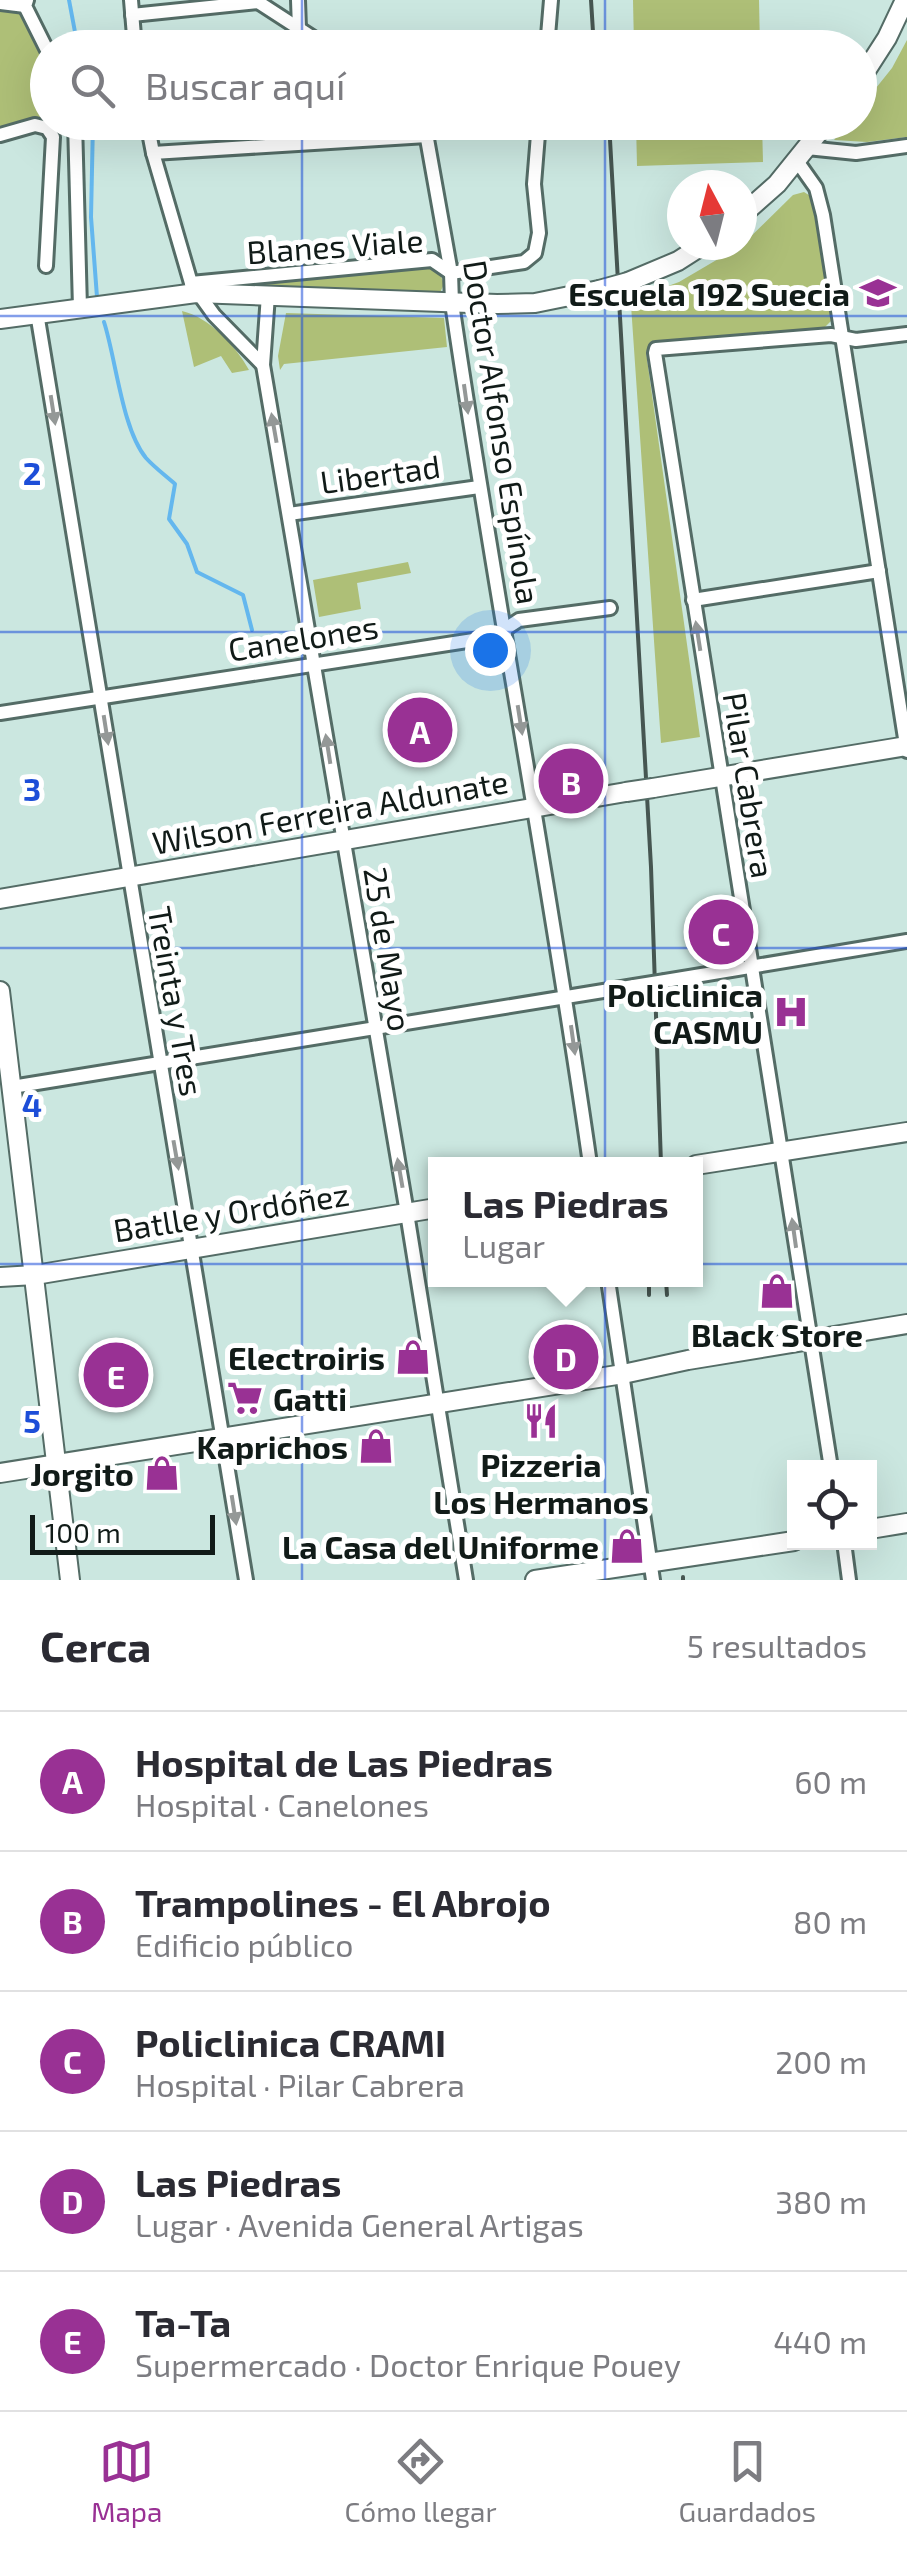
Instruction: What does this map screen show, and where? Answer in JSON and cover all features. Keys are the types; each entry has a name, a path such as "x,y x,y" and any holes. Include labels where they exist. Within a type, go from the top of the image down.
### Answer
{"street":[{"path":"298,0 299,29"},
{"path":"549,30 552,0"},
{"path":"877,54 905,0"},
{"path":"131,7 256,1 299,29"},
{"path":"0,3 26,3 38,30"},
{"path":"0,135 30,126"},
{"path":"46,266 53,140"},
{"path":"75,140 80,308"},
{"path":"150,140 193,288 242,346 263,364"},
{"path":"152,153 300,140"},
{"name":"Doctor Alfonso Espínola","path":"428,140 452,273 452,303 479,487 566,997 589,1157"},
{"name":"Blanes Viale","path":"193,288 432,260 452,273 524,262 536,253 539,233 534,184 538,140"},
{"path":"757,202 778,184 813,140"},
{"path":"802,154 856,153 907,146"},
{"path":"802,154 823,215 907,748"},
{"path":"0,319 193,288 268,295 536,303 628,282 680,260"},
{"name":"25 de Mayo","path":"268,295 263,364 466,1580"},
{"name":"Treinta y Tres","path":"37,314 246,1580"},
{"path":"842,338 907,334"},
{"name":"Pilar Cabrera","path":"830,1460 655,356 656,349 831,335 842,338"},
{"name":"Libertad","path":"289,514 479,487"},
{"path":"693,600 879,571"},
{"name":"Canelones","path":"0,713 493,636 519,620 610,608"},
{"name":"Wilson Ferreira Aldunate","path":"0,899 907,748"},
{"path":"12,1087 907,941"},
{"path":"0,990 70,1580"},
{"path":"703,1164 907,1132"},
{"name":"Batlle y Ordóñez","path":"0,1277 428,1209"},
{"path":"609,1287 652,1572"},
{"path":"0,1472 624,1374 907,1324"},
{"path":"877,1528 907,1523"},
{"path":"535,1580 652,1572 787,1543"},
{"path":"845,1550 849,1580"}],"green space":[{"path":"633,0 759,0 760,30 634,30"},
{"path":"0,4 21,10 31,30 30,123 0,127"},
{"path":"907,40 907,137 867,142 834,140 877,140 877,87"},
{"path":"636,140 762,140 763,162 637,166"},
{"path":"804,192 812,197 831,321 823,329 654,342 646,352 700,737 661,743 631,305 635,298 679,282 716,260 757,260 757,230 793,195"},
{"path":"427,263 437,266 444,284 440,293 207,288"},
{"path":"182,311 202,319 221,334 249,370 232,373 221,356 194,367"},
{"path":"286,313 444,318 447,347 284,364 280,370 278,356"},
{"path":"408,562 411,573 357,583 361,609 319,617 313,580"}],"waterway":[{"path":"69,0 75,30"},
{"path":"93,140 91,217 97,297"},
{"path":"104,322 131,430 149,461 175,484 169,519 187,544 197,572 243,595 252,630"}],"railway":[{"path":"591,0 593,30"},
{"path":"610,140 651,867 661,1157"},
{"path":"649,1287 649,1295"},
{"path":"666,1287 667,1295"}],"place":[{"name":"Escuela 192 Suecia","path":"878,293"},
{"name":"Hospital de Las Piedras","path":"420,730"},
{"name":"Trampolines - El Abrojo","path":"571,781"},
{"name":"Policlinica CRAMI","path":"721,932"},
{"name":"Policlinica CASMU","path":"791,1012"},
{"name":"Black Store","path":"777,1291"},
{"name":"Electroiris","path":"413,1357"},
{"name":"Las Piedras","path":"566,1357"},
{"name":"Ta-Ta","path":"116,1375"},
{"name":"Gatti","path":"245,1398"},
{"name":"Pizzeria Los Hermanos","path":"541,1421"},
{"name":"Kaprichos","path":"376,1446"},
{"name":"Jorgito","path":"162,1473"},
{"name":"La Casa del Uniforme","path":"627,1546"}]}
